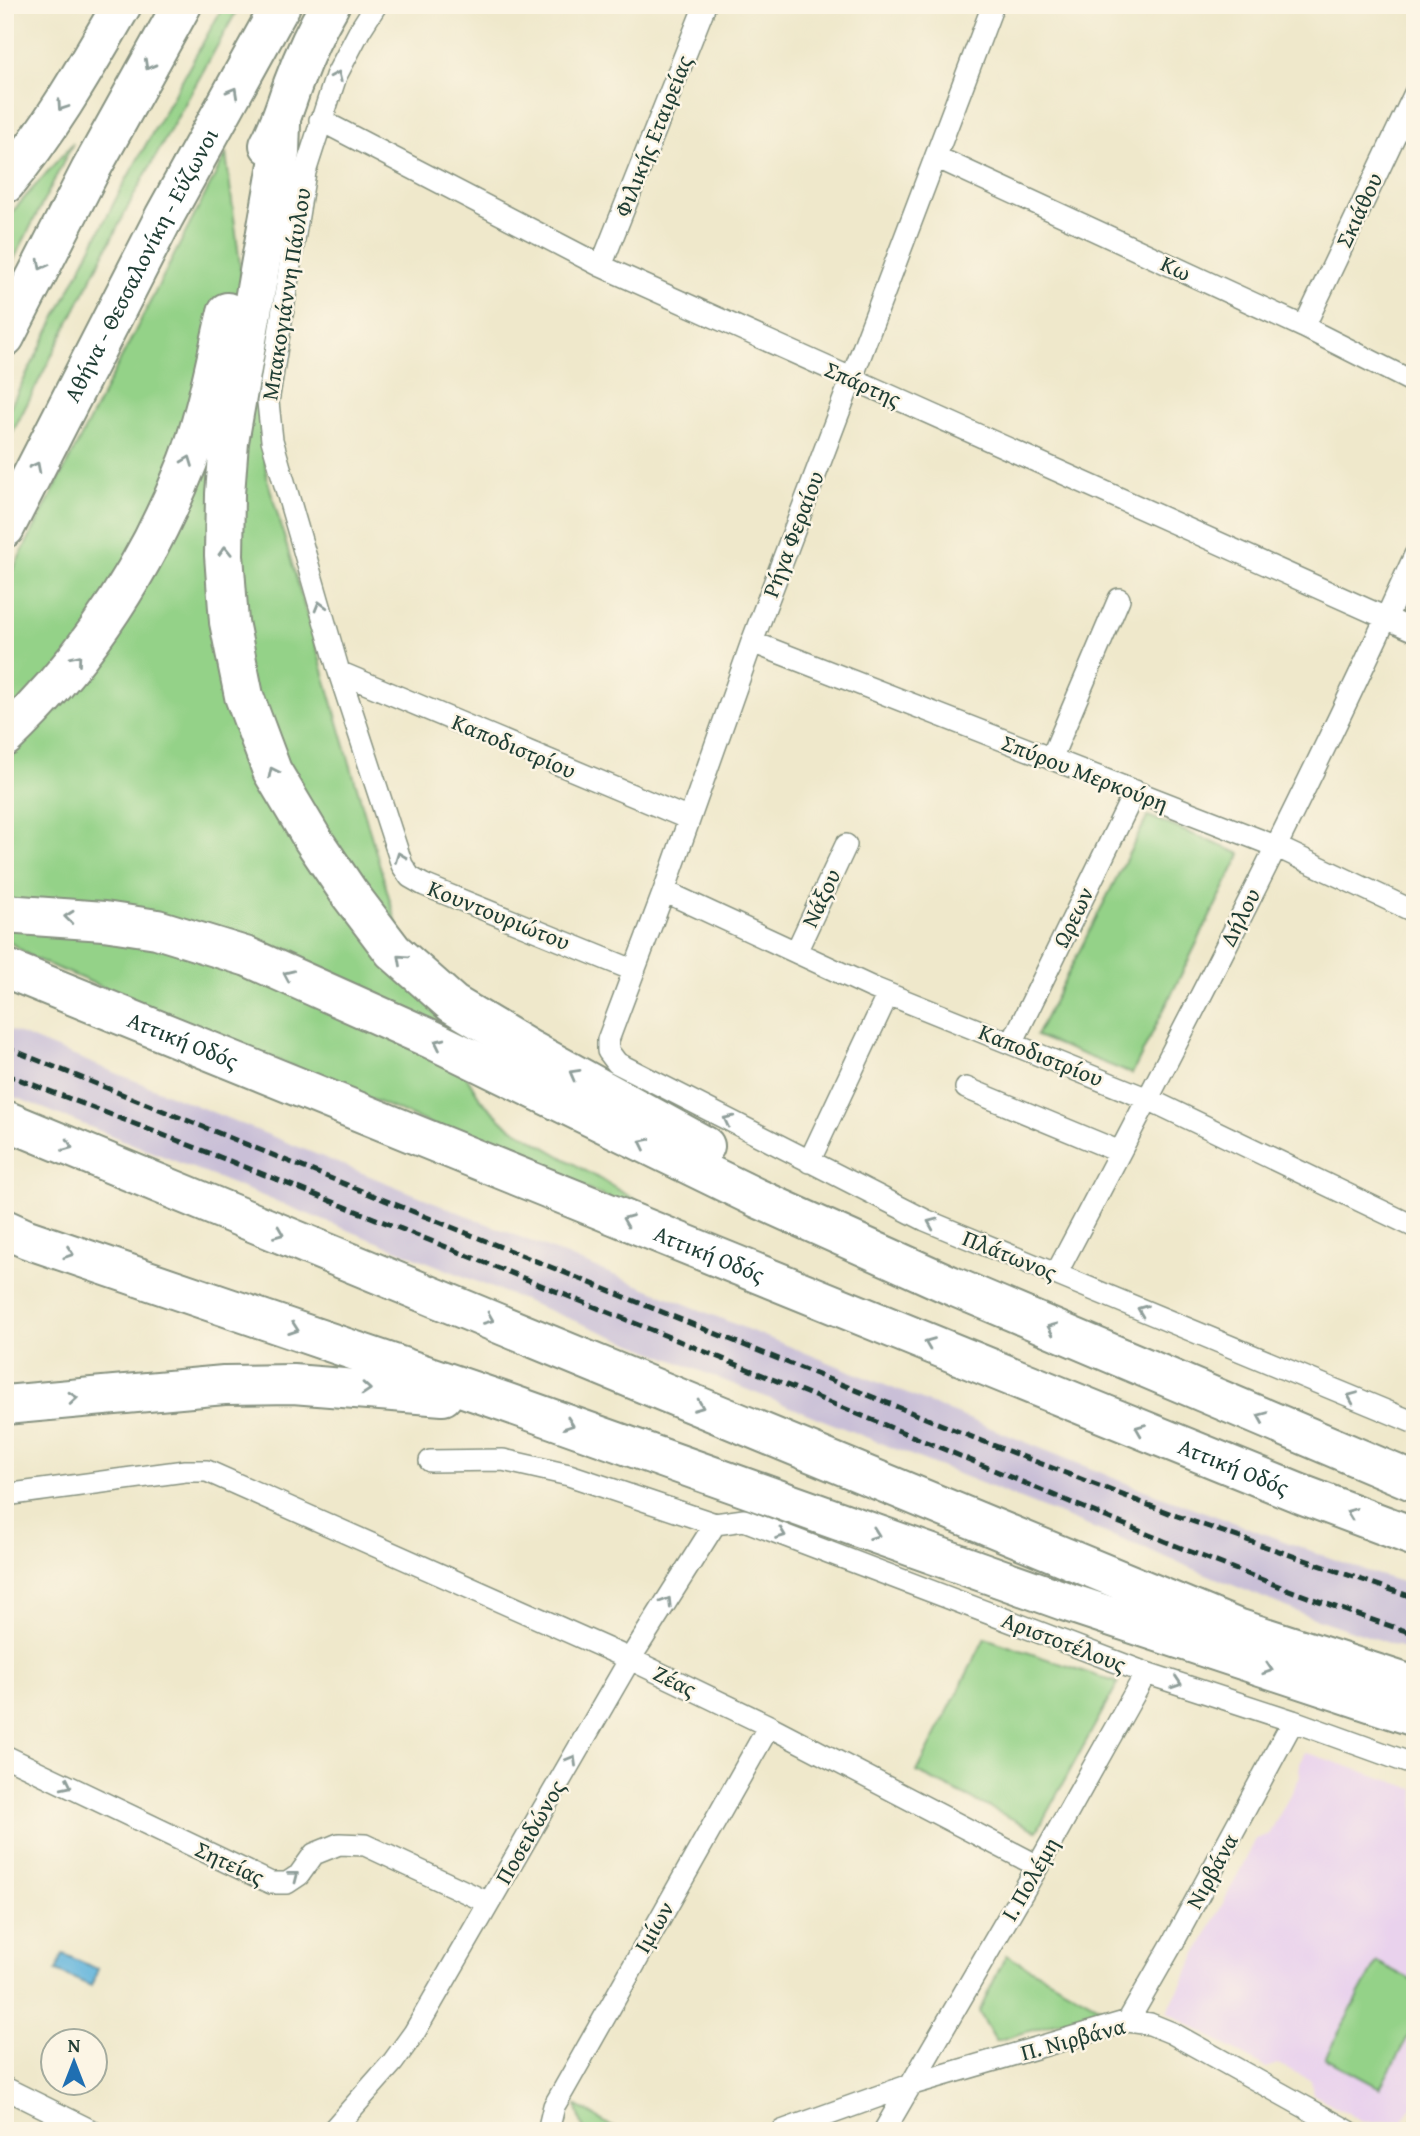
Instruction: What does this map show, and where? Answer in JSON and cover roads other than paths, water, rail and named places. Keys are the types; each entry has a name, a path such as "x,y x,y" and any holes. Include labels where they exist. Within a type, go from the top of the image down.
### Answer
{"highway":[{"path":"5,184 72,91 122,5"},
{"path":"5,337 90,170 182,5"},
{"name":"Αθήνα - Θεσσαλονίκη - Εύζωνοι","path":"5,528 164,217 281,5"},
{"path":"5,737 33,710 86,648 116,603 154,535 188,461 200,425 265,152 281,123 293,84 330,5"},
{"path":"281,123 280,153 229,442 224,555 229,622 244,696 272,771 312,838 393,951 453,1004 530,1050 806,1201 950,1285"},
{"path":"5,914 104,921 157,929 248,957 431,1039 757,1198 950,1285 1415,1482"},
{"name":"Αττική Οδός","path":"5,968 1301,1494 1415,1537"},
{"path":"5,1120 1234,1627 1415,1686"},
{"path":"5,1229 27,1239 505,1402 1064,1601 1415,1717"},
{"path":"5,1405 224,1385 293,1384 505,1402"}],"street":[{"name":"Μπακογιάννη Πάυλου","path":"340,672 272,440 268,402 305,172 336,76 376,5"},
{"name":"Φιλικής Εταιρείας","path":"601,266 705,5"},
{"name":"Ρήγα Φεραίου","path":"617,1063 608,1051 608,1040 752,642 993,5"},
{"name":"Σκιάθου","path":"1304,327 1415,93"},
{"name":"Σπάρτης","path":"320,120 601,266 1415,631"},
{"name":"Κω","path":"936,157 1304,327 1415,383"},
{"name":"Δήλου","path":"1056,1274 1148,1099 1275,846 1415,555"},
{"path":"1051,759 1119,599"},
{"name":"Σπύρου Μερκούρη","path":"752,642 1275,846 1415,912"},
{"name":"Καποδιστρίου","path":"340,672 689,819"},
{"name":"Κουντουριώτου","path":"340,672 402,865 410,877 633,970"},
{"name":"Ωρεων","path":"1012,1043 1135,791"},
{"name":"Νάξου","path":"796,952 846,845"},
{"name":"Καποδιστρίου","path":"664,891 888,994 1148,1099 1415,1227"},
{"path":"809,1162 888,994"},
{"name":"Πλάτωνος","path":"617,1063 925,1220 1415,1423"},
{"path":"966,1088 1120,1152"},
{"path":"430,1461 503,1460 569,1475 715,1524"},
{"name":"Ζέας","path":"5,1495 185,1471 207,1471 630,1659 769,1726 1038,1866"},
{"name":"Αριστοτέλους","path":"715,1524 744,1520 1146,1673 1293,1721 1415,1765"},
{"name":"Ποσειδώνος","path":"332,2131 401,2053 630,1659 715,1524"},
{"name":"Ι. Πολέμη","path":"884,2131 1146,1673"},
{"name":"Νιρβάνα","path":"1128,2021 1293,1721"},
{"name":"Ιμίων","path":"548,2131 554,2106 769,1726"},
{"name":"Σητείας","path":"5,1756 271,1883 287,1883 299,1875 314,1854 339,1844 365,1845 489,1903"},
{"name":"Π. Νιρβάνα","path":"782,2131 913,2084 1128,2021 1150,2024 1172,2033 1348,2131"},
{"path":"5,2088 92,2131"}],"water":[{"path":"63,1954 98,1969 91,1986 56,1971"}],"railway":[{"path":"5,1047 977,1439 1177,1516 1415,1598"},
{"path":"5,1074 564,1294 1219,1563 1415,1634"}]}
